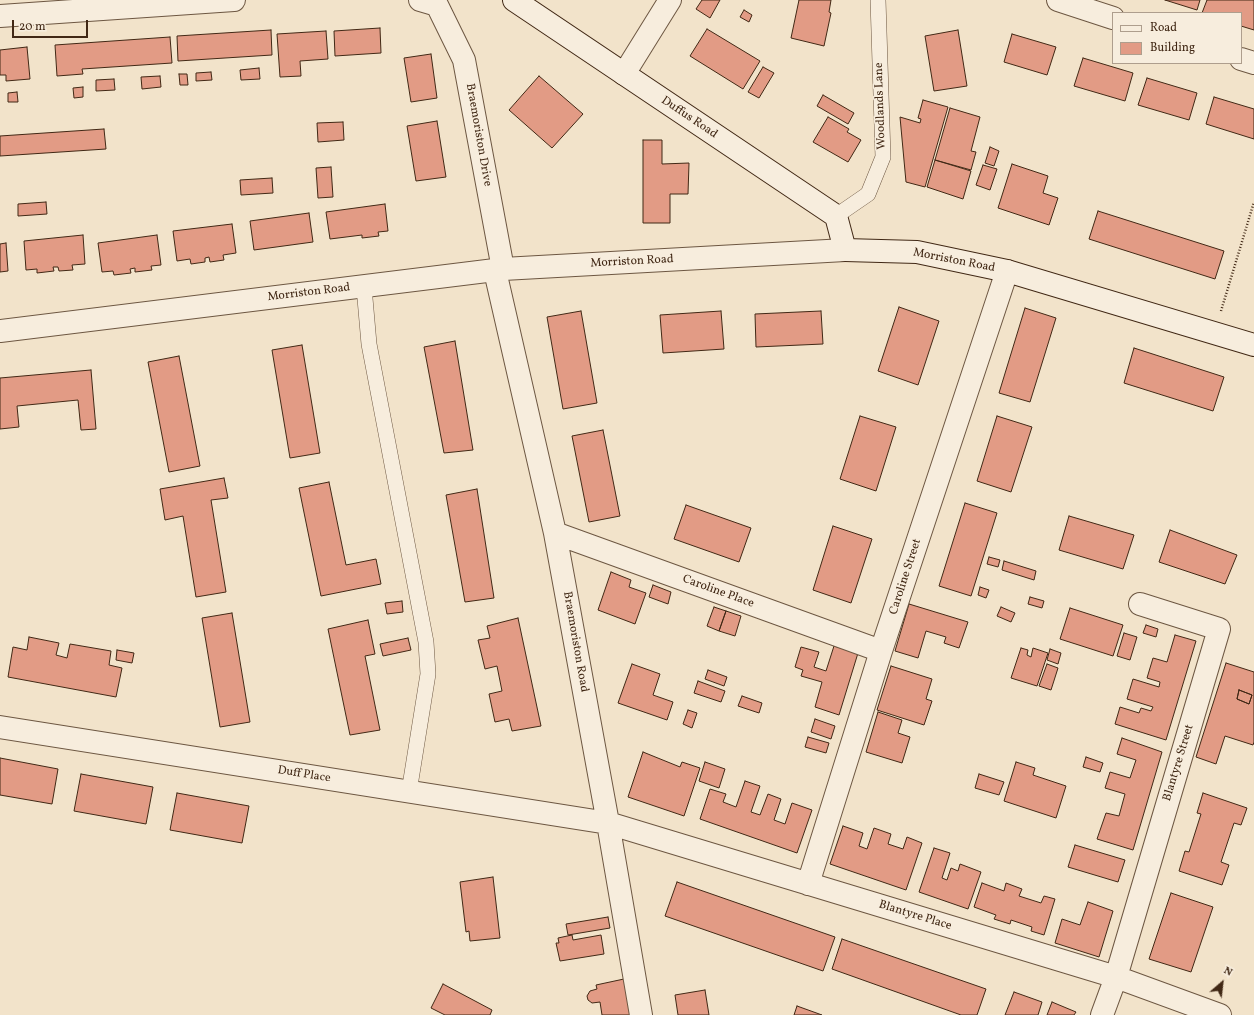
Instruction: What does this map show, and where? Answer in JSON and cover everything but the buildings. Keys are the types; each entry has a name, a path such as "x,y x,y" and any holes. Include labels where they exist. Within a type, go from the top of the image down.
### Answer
{"street":[{"path":"0,16 234,0"},
{"name":"Duffus Road","path":"514,0 836,216"},
{"path":"624,74 670,0"},
{"path":"1058,0 1112,18"},
{"name":"Braemoriston Drive","path":"429,3 464,60 499,270"},
{"path":"1242,59 1254,63"},
{"path":"836,216 845,250"},
{"name":"Morriston Road","path":"0,331 499,270 845,250 917,252 1007,271 1254,345"},
{"name":"Braemoriston Road","path":"499,270 555,533 641,1015"},
{"name":"Caroline Street","path":"808,884 881,651 1007,271"},
{"name":"Caroline Place","path":"555,533 881,651"},
{"name":"Blantyre Street","path":"1116,977 1219,629 1140,604"},
{"name":"Duff Place","path":"0,727 608,824"},
{"name":"Blantyre Place","path":"608,824 1116,977 1220,1015"},
{"path":"1102,1015 1116,977"}],"lane":[{"name":"Woodlands Lane","path":"836,216 868,194 883,157 878,0"},
{"path":"364,287 369,344 426,642 428,674 409,792"}],"path":[{"path":"1215,333 1254,202"}]}
